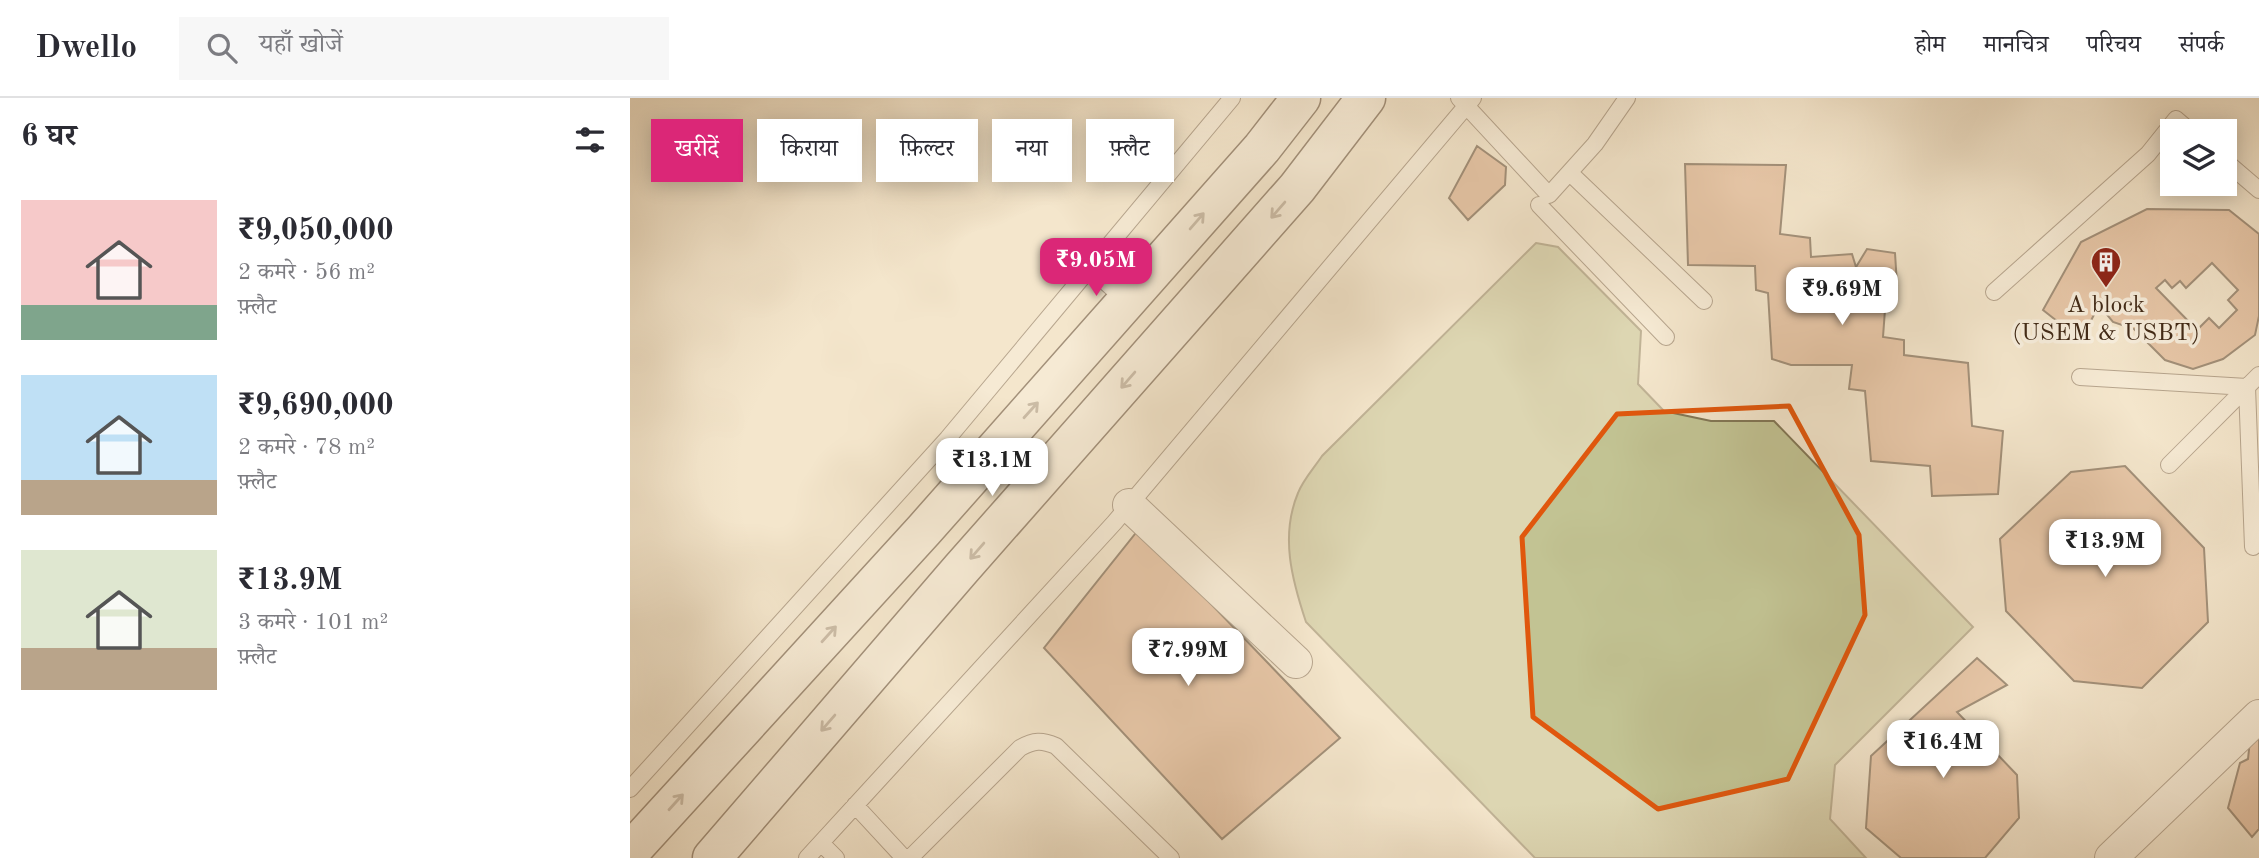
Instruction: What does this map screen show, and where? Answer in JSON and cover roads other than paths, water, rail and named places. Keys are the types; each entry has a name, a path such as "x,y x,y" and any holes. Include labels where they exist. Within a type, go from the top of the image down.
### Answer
{"main road":[{"path":"630,852 924,530 1262,148 1301,98"},
{"path":"712,858 961,569 1297,188 1366,98"}],"street":[{"path":"1095,262 1132,295"},
{"path":"1129,505 1296,662"},
{"path":"2111,858 2259,716"}],"lane":[{"path":"630,789 948,439 1232,98"},
{"path":"807,858 1129,505 1466,101 1549,195 1570,173 1627,98"},
{"path":"1994,292 2148,154 2160,138"},
{"path":"2237,171 2259,190"},
{"path":"1570,173 1704,301"},
{"path":"1539,205 1666,337"},
{"path":"2169,465 2259,375"},
{"path":"2080,377 2247,387"},
{"path":"2247,387 2253,547"},
{"path":"910,858 1020,748 1032,741 1056,746 1171,858"},
{"path":"855,806 904,858"},
{"path":"821,843 836,858"}],"place":[{"name":"A block (USEM & USBT)","path":"2106,289"}]}
